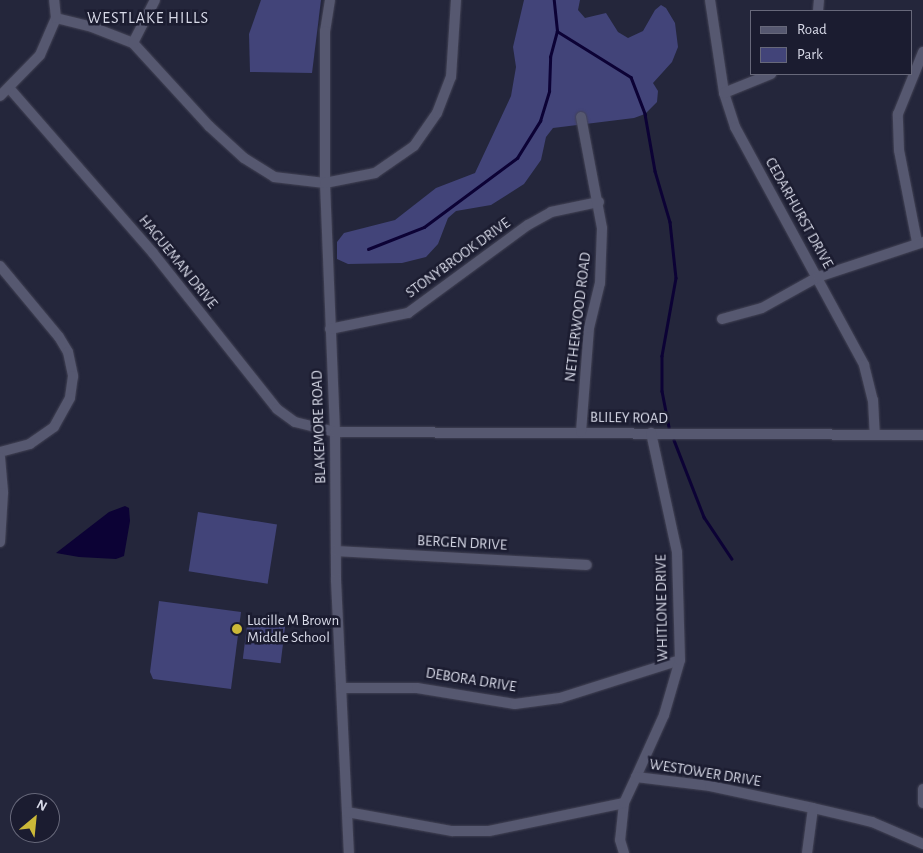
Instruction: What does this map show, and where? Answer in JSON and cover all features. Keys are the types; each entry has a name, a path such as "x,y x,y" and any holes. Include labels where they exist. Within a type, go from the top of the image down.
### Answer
{"street":[{"path":"0,96 10,89 40,55 56,18 54,0"},
{"path":"134,44 155,0"},
{"name":"BLAKEMORE ROAD","path":"330,0 325,31 325,183 335,432 336,551 349,853"},
{"path":"56,18 92,27 134,44 244,158 274,178 325,183 375,173 414,146 437,113 451,77 456,0"},
{"name":"CEDARHURST DRIVE","path":"710,0 724,93 734,127 818,277 864,365 873,400 875,435"},
{"path":"722,319 762,308 818,277 920,242 899,150 898,114 923,52"},
{"path":"724,93 769,75"},
{"name":"HAGUEMAN DRIVE","path":"10,89 152,253 277,409 295,422 335,432"},
{"name":"NETHERWOOD ROAD","path":"581,117 599,202 602,228 600,283 589,328 581,432"},
{"name":"STONYBROOK DRIVE","path":"330,329 408,312 528,225 551,212 599,202"},
{"path":"0,266 59,337 68,352 73,376 70,398 54,427 30,444 0,452"},
{"name":"BLILEY ROAD","path":"335,432 923,435"},
{"name":"WHITLONE DRIVE","path":"636,777 664,715 680,660 677,552 651,433"},
{"path":"0,457 3,493 0,542"},
{"name":"BERGEN DRIVE","path":"336,551 587,565"},
{"name":"DEBORA DRIVE","path":"341,688 417,688 515,704 560,698 680,660"},
{"name":"WESTOWER DRIVE","path":"624,853 620,840 624,803 636,777 710,786 814,808 872,822 923,844"},
{"path":"923,789 923,803"},
{"path":"347,812 452,831 479,832 624,803"},
{"path":"807,853 814,808"}],"green space":[{"path":"261,0 321,0 312,73 250,72 249,34"},
{"path":"524,0 580,0 578,10 585,18 606,13 618,32 628,38 643,31 655,10 661,5 666,8 675,23 678,47 672,62 653,83 658,91 657,102 645,114 634,118 553,128 546,137 541,160 524,184 491,205 456,211 448,218 438,244 426,257 402,263 348,264 337,259 337,242 344,233 395,220 436,188 475,173 511,96 516,67 513,47"},
{"path":"198,512 277,525 268,584 189,571"},
{"path":"159,601 241,612 231,689 153,679 150,672"},
{"path":"248,617 286,622 281,663 243,659"}],"shaded area":[{"path":"125,506 129,508 130,521 124,556 116,559 79,557 56,553 109,512"}],"waterway":[{"path":"368,249 424,227 517,158 540,121 549,91 550,57 557,31 554,0"},
{"path":"557,31 631,77 645,114 655,171 670,222 676,278 662,356 662,391 669,427"},
{"path":"674,440 704,517 732,559"}],"place":[{"name":"Lucille M Brown Middle School","path":"237,629"}],"district":[{"name":"WESTLAKE HILLS","path":"148,18"}]}
